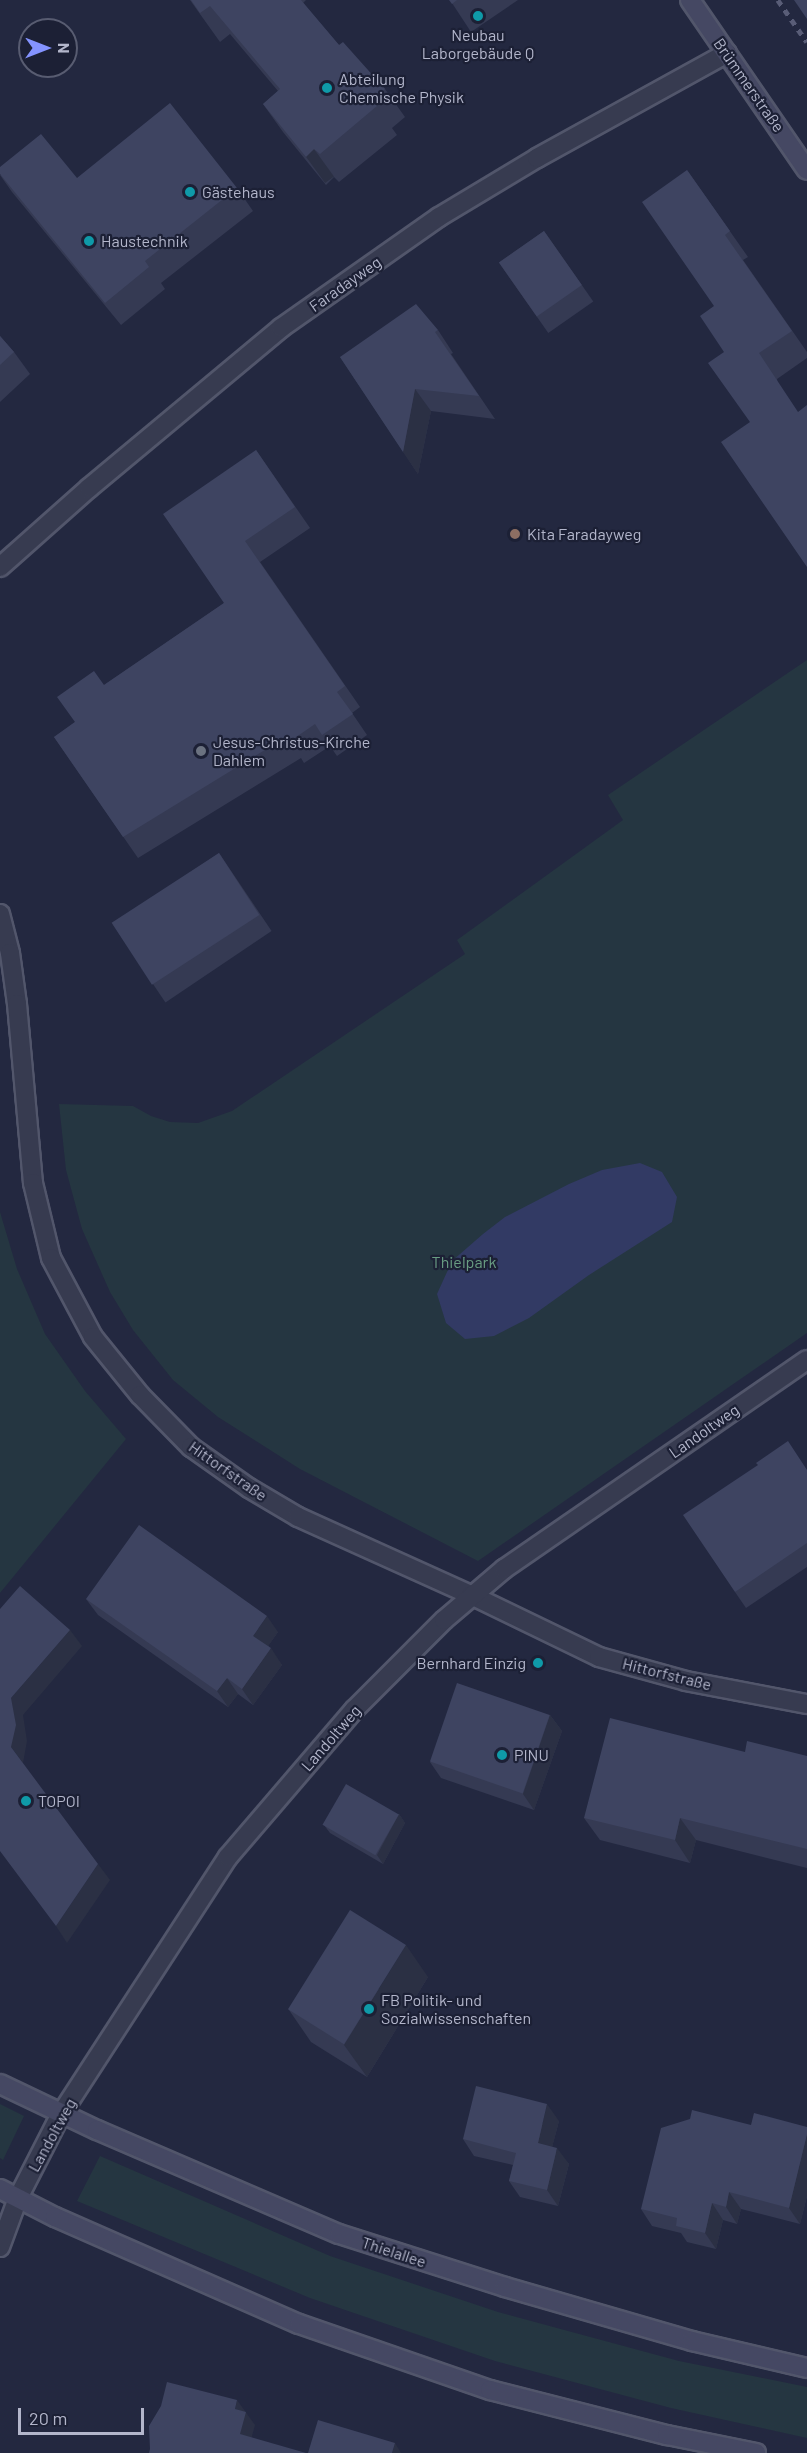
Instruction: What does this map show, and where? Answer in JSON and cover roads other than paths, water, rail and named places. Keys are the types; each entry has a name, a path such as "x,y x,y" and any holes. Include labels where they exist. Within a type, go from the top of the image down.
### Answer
{"main road":[{"name":"Brümmerstraße","path":"690,0 807,170"},
{"name":"Thielallee","path":"0,2084 61,2114 339,2234 505,2287 681,2338 807,2368"},
{"path":"0,2190 321,2332 490,2390 667,2435 756,2453"}],"street":[{"name":"Faradayweg","path":"0,567 89,488 281,328 439,217 537,158 727,53"},
{"name":"Hittorfstraße","path":"0,914 10,953 17,1004 33,1183 51,1258 93,1337 140,1395 191,1447 249,1488 298,1517 471,1595 599,1657 686,1681 807,1704"},
{"name":"Landoltweg","path":"0,2247 18,2198 61,2114 228,1857 354,1710 471,1595 504,1569 807,1360"}],"water":[{"path":"640,1163 662,1172 677,1197 672,1222 589,1275 529,1318 494,1336 465,1339 446,1323 437,1294 452,1261 483,1234 505,1217 569,1184 602,1170"}],"railway":[{"path":"778,0 807,42"}],"place":[{"name":"Neubau Laborgebäude Q","path":"478,16"},
{"name":"Abteilung Chemische Physik","path":"327,88"},
{"name":"Gästehaus","path":"190,192"},
{"name":"Haustechnik","path":"89,241"},
{"name":"Kita Faradayweg","path":"515,534"},
{"name":"Jesus-Christus-Kirche Dahlem","path":"201,751"},
{"name":"Bernhard Einzig","path":"538,1663"},
{"name":"PINU","path":"502,1755"},
{"name":"TOPOI","path":"26,1801"},
{"name":"FB Politik- und Sozialwissenschaften","path":"369,2009"}],"park label":[{"name":"Thielpark","path":"464,1262"}]}
